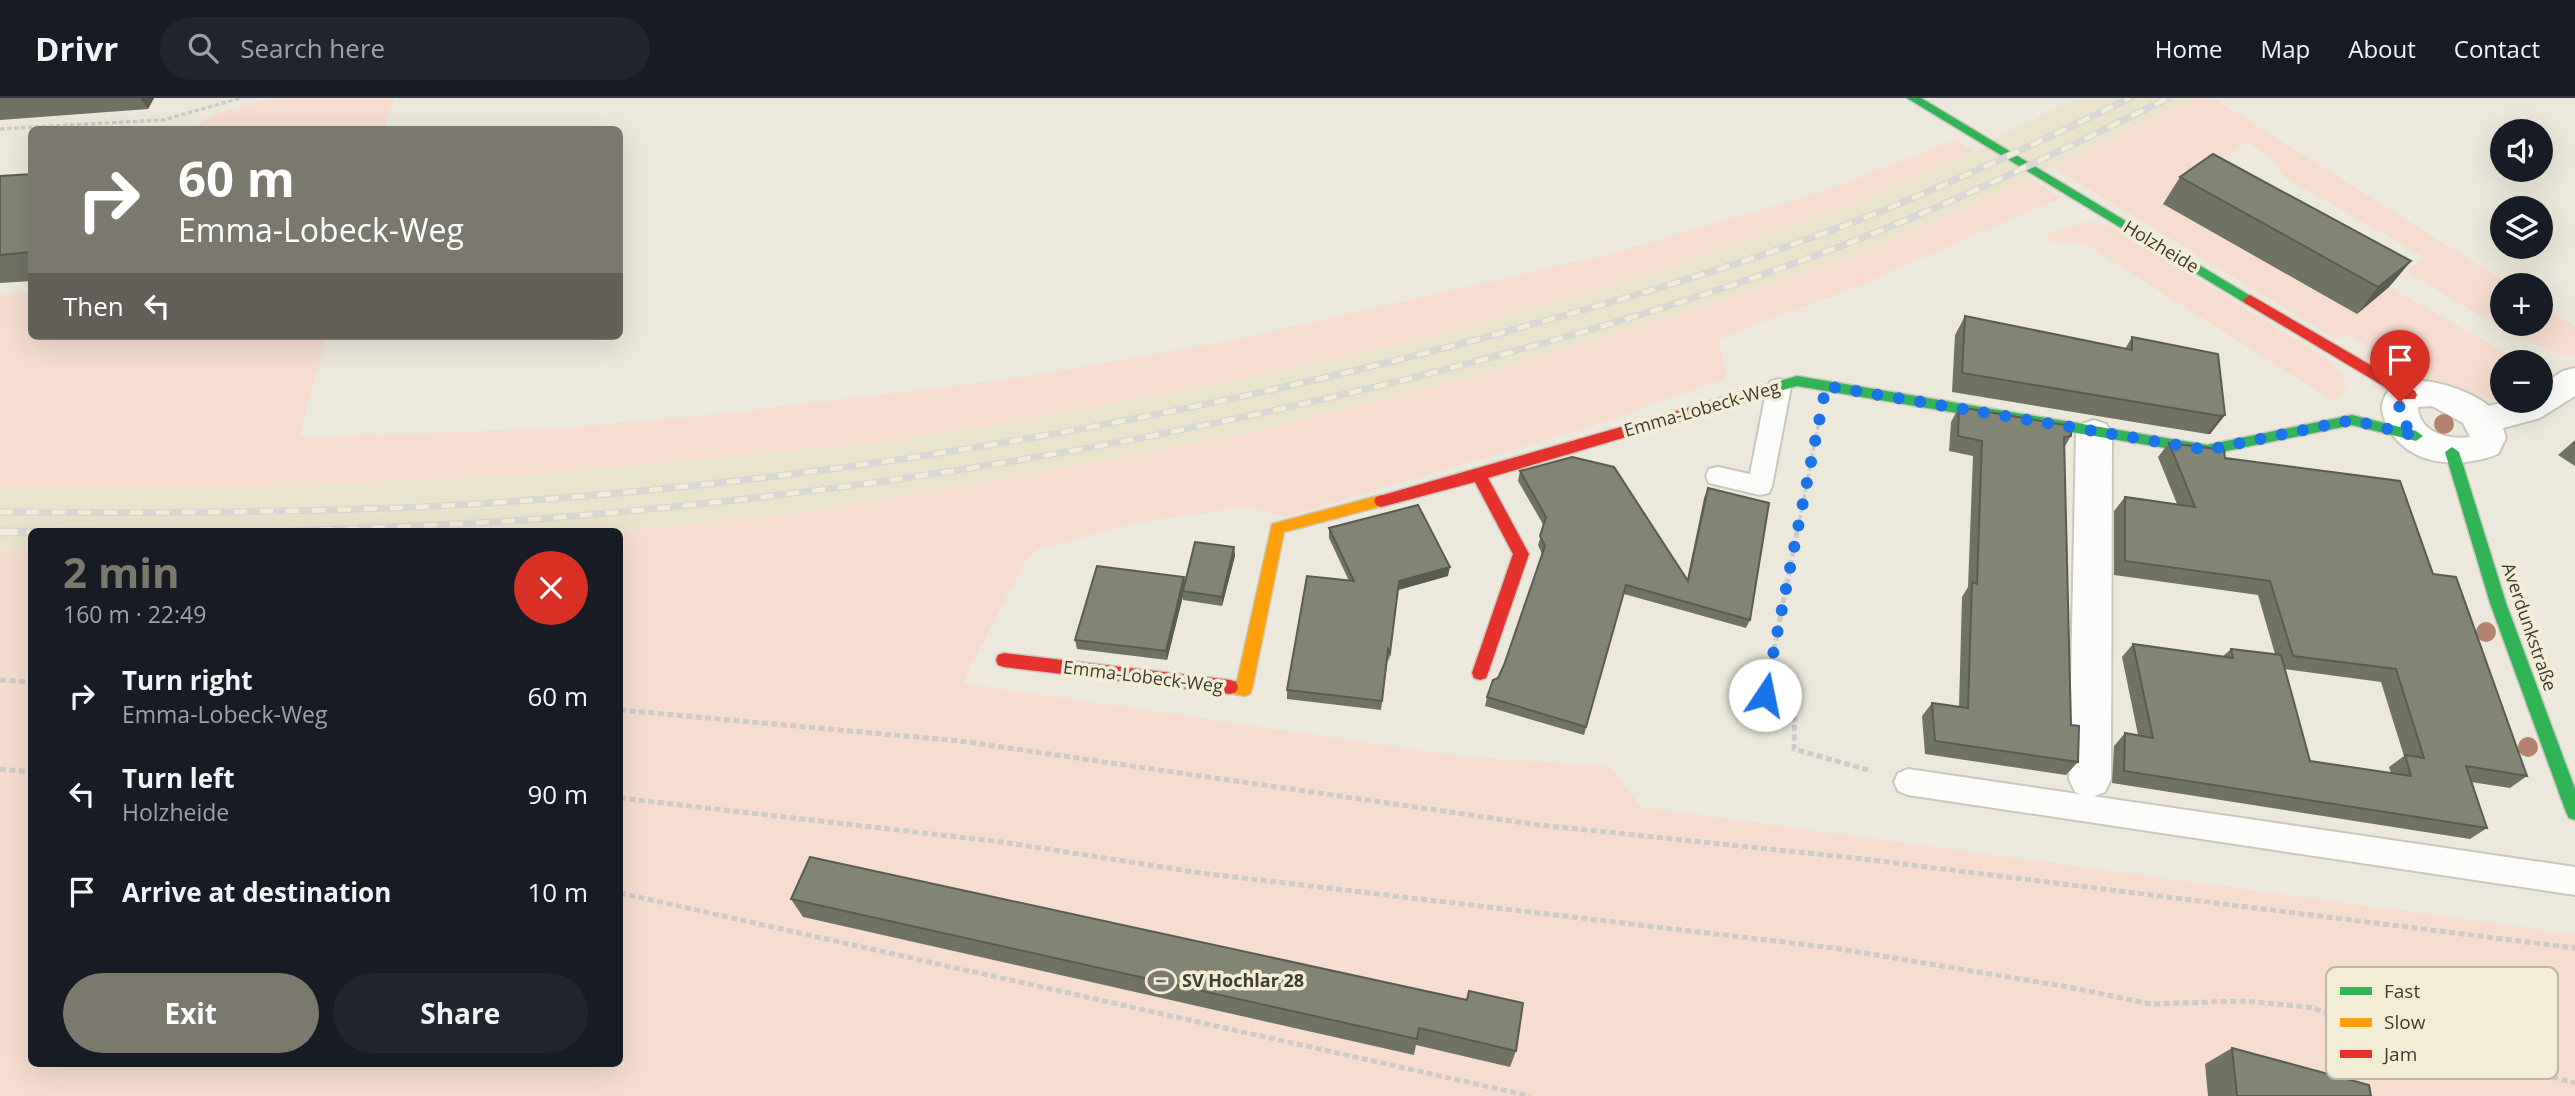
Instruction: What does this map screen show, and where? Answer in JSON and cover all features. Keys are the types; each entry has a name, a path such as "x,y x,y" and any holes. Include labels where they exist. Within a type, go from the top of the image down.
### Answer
{"street":[{"name":"Holzheide","path":"1913,98 2410,395 2434,393 2448,397 2461,402 2482,420"},
{"path":"2410,395 2400,402 2398,412 2404,425 2416,436 2433,446 2452,452 2477,450 2485,445 2488,438 2482,420 2528,409 2575,380"},
{"name":"Emma-Lobeck-Weg","path":"1004,660 1244,689 1277,528 1479,475 1797,381 2207,450 2352,420 2416,436"},
{"path":"2090,779 2094,433"},
{"name":"Averdunkstraße","path":"2452,452 2498,603 2575,812"},
{"path":"1479,475 1521,554 1480,673"}],"lane":[{"path":"1718,476 1760,485 1779,387"},
{"path":"1908,782 2575,881"}],"path":[{"path":"54,126 163,120 241,98"},
{"path":"0,129 28,127"},
{"path":"1826,386 1765,695 1795,704 1794,749 1908,782"},
{"path":"0,680 28,682"},
{"path":"623,710 960,741 1539,825 1856,858 2575,948"},
{"path":"0,769 28,772"},
{"path":"623,798 1002,842 1201,873 1834,948 2068,987 2151,1004 2244,1001 2309,1007 2326,1013"},
{"path":"623,894 1531,1096"},
{"path":"2558,1078 2575,1083"}],"shaded area":[{"path":"278,98 394,98 386,126 195,126 219,113"},
{"path":"2079,98 2195,98 2029,178 1870,250 1678,314 1473,377 1260,430 1059,469 794,514 623,530 623,528 28,528 28,549 0,549 0,486 279,486 538,474 864,444 1003,424 1233,381 1446,333 1636,279 1843,208 1975,152 2001,135"},
{"path":"2195,98 2213,98 2491,273 2490,320 2406,272 2424,257 2284,177 2271,157 2246,142 2160,202 2357,313 2389,287 2501,350 2490,350 2490,399 2439,389 2351,336 2334,338 2053,167"},
{"path":"1955,140 1975,152 1843,208 1636,279 1446,333 1233,381 1003,424 864,444 538,474 279,486 0,486 0,294 28,292 28,340 326,340 299,437 551,429 700,416 1012,379 1229,341 1615,253 1830,189"},
{"path":"2029,178 2060,198 1858,286 1719,339 1726,378 1599,424 1285,517 1246,507 1137,523 1039,549 1025,562 962,683 1465,757 1609,766 1641,807 2575,934 2575,1096 0,1096 0,549 28,549 28,1067 623,1067 623,530 794,514 1059,469 1260,430 1473,377 1678,314 1870,250"},
{"path":"2087,222 2110,226 2327,359 2340,372 2346,385 2342,395 2333,401 2088,246 2048,241 2048,234"},
{"path":"2553,312 2575,326 2575,357 2540,347 2519,336 2553,336"}],"building":[{"path":"2213,154 2411,261 2378,287 2180,177"},
{"path":"28,174 28,252 0,255 0,176"},
{"path":"1965,316 2132,350 2132,337 2218,354 2225,415 1962,373"},
{"path":"1959,407 2071,426 2071,436 2064,437 2071,725 2079,726 2078,762 1935,741 1932,703 1968,708 1972,582 1977,584 1982,441 1958,436"},
{"path":"2169,443 2224,450 2225,458 2400,481 2433,574 2456,577 2527,776 2466,766 2487,828 2124,771 2125,733 2153,738 2133,644 2233,658 2231,649 2281,655 2310,761 2411,776 2405,755 2424,758 2396,669 2293,656 2270,581 2125,561 2125,497 2195,507"},
{"path":"1572,457 1614,467 1688,581 1708,488 1769,503 1750,620 1626,585 1586,727 1487,697 1493,680 1498,678 1504,665 1545,546 1540,536 1546,517 1520,471"},
{"path":"1418,505 1450,567 1399,581 1382,701 1287,690 1307,576 1354,581 1329,528"},
{"path":"1195,542 1234,547 1222,597 1183,591"},
{"path":"1097,566 1184,577 1166,651 1075,640"},
{"path":"810,857 1467,1000 1469,991 1523,1003 1516,1051 1419,1028 1417,1039 791,899"},
{"path":"2232,1048 2326,1073 2326,1079 2347,1079 2369,1085 2371,1096 2237,1096"}],"railway":[{"path":"0,512 313,510 550,499 813,471 944,452 1203,405 1460,344 1711,272 1893,206 1996,162 2130,98"},
{"path":"359,528 625,512 826,489 927,475 1126,441 1324,399 1601,327 1805,259 1947,203 2168,98"},
{"path":"0,532 28,532"}],"traffic: fast":[{"path":"1913,98 2250,300"},
{"path":"1705,408 1797,381 2207,450 2352,420 2416,436"},
{"path":"2452,452 2498,603 2575,812"}],"traffic: slow":[{"path":"1230,687 1244,689 1277,528 1381,501"}],"traffic: jam":[{"path":"2250,300 2410,395"},
{"path":"1480,673 1521,554 1479,475 1705,408"},
{"path":"1381,501 1479,475"},
{"path":"1004,660 1230,687"}],"place":[{"name":"SV Hochlar 28","path":"1161,981"}],"route":[{"path":"1765,695 1826,386 2207,450 2352,420 2416,436 2404,425 2398,412 2400,402"}]}
